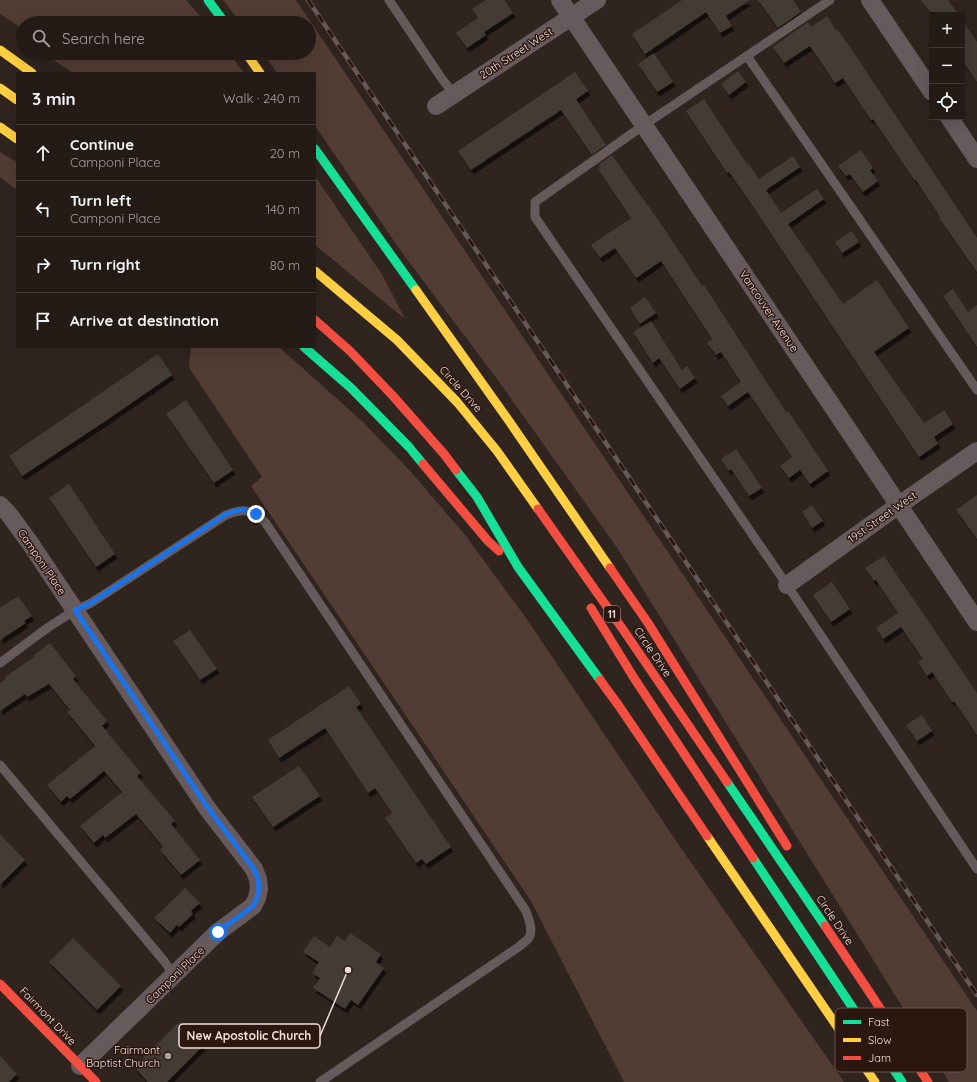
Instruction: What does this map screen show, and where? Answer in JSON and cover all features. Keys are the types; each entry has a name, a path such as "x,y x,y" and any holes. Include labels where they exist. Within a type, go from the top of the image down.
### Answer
{"main road":[{"path":"208,0 220,16"},
{"path":"0,50 31,72"},
{"path":"251,60 259,72"},
{"path":"0,88 16,99"},
{"path":"0,127 16,138"},
{"path":"316,150 509,421 648,623 791,852"},
{"name":"Circle Drive","path":"316,272 397,340 435,378 481,431 509,468 624,631 880,1008"},
{"path":"316,321 350,351 393,396 444,454 477,497 518,567 618,706 835,1023"},
{"path":"305,348 351,388 409,447 488,541 518,567"},
{"path":"509,468 557,551"},
{"path":"585,598 634,678 853,1008"},
{"path":"819,900 868,990"},
{"name":"Fairmont Drive","path":"2,990 96,1082"},
{"path":"868,1072 875,1082"},
{"path":"895,1072 902,1082"},
{"name":"Circle Drive","path":"921,1072 928,1082"}],"street":[{"name":"Vancouver Avenue","path":"560,0 977,622"},
{"name":"20th Street West","path":"436,106 597,0"},
{"path":"870,0 929,88"},
{"path":"951,120 977,159"},
{"name":"19st Street West","path":"787,585 977,451"},
{"name":"Camponi Place","path":"0,505 8,513 30,543 208,808 254,869 258,879 259,889 253,906 218,932 80,1066"}],"lane":[{"path":"389,0 442,80 454,94"},
{"path":"830,0 644,125 535,202 535,217 787,585 977,869"},
{"path":"747,56 977,390"},
{"path":"0,663 60,619 91,603 226,514 237,510 247,510 256,514 265,522 526,911 530,920 531,930 529,938 518,948 320,1082"},
{"path":"0,765 164,961 174,975"}],"shaded area":[{"path":"0,0 186,0 200,16 16,16 16,24 0,14"},
{"path":"223,0 296,0 307,16 236,16"},
{"path":"316,30 977,1011 977,1082 949,1082 943,1072 967,1072 967,1008 903,1008 618,549 497,379 403,254 316,127 316,72 276,72 268,60 316,60"},
{"path":"54,60 234,60 243,72 72,72"},
{"path":"0,152 16,161 16,189 0,177"},
{"path":"316,177 383,276 405,319 316,246"},
{"path":"191,348 280,348 364,423 411,472 466,536 526,618 683,851 835,1069 835,1072 837,1072 844,1082 624,1082 531,901 251,486 262,477 190,369"}],"building":[{"path":"486,0 505,0 513,13 484,32 486,35 467,48 456,33 478,18 472,9"},
{"path":"682,0 750,0 726,16 732,26 720,33 706,12 645,54 632,34"},
{"path":"758,0 793,0 801,12 778,28"},
{"path":"921,0 948,0 957,12 930,12"},
{"path":"827,16 850,47 977,238 977,272 939,218 940,217 916,180 915,181 873,119 871,120 843,78 835,83 810,46 784,63 773,47 808,22 811,27"},
{"path":"965,24 977,42 977,82 965,64"},
{"path":"654,53 673,82 657,92 638,64"},
{"path":"738,71 746,82 729,95 721,84"},
{"path":"575,72 588,91 576,99 606,145 592,155 561,110 471,170 458,151"},
{"path":"704,99 747,164 748,163 759,179 793,156 800,167 766,190 781,213 817,189 824,199 788,224 843,304 877,280 909,328 874,352 924,423 944,410 953,424 934,437 938,444 919,457 750,202 729,172 727,173 686,111"},
{"path":"861,150 873,168 870,170 878,181 863,192 850,174 846,176 838,166"},
{"path":"612,155 659,221 702,286 704,285 786,412 788,411 828,471 810,484 800,470 789,478 780,466 792,457 748,392 728,406 721,396 741,382 721,352 716,355 707,343 712,339 661,261 636,278 615,248 600,258 591,245 631,218 598,169 600,167 598,165"},
{"path":"852,231 859,242 842,253 835,242"},
{"path":"953,289 968,312 977,305 977,347 943,296"},
{"path":"645,297 656,313 640,324 630,308"},
{"path":"651,321 682,370 687,366 695,378 680,389 659,358 653,363 633,332"},
{"path":"158,354 172,375 22,476 9,456"},
{"path":"186,400 233,470 214,483 166,414"},
{"path":"736,449 762,488 749,496 731,469 729,471 721,459"},
{"path":"69,484 115,554 96,567 49,498"},
{"path":"977,495 977,539 956,510"},
{"path":"812,505 823,521 812,528 802,512"},
{"path":"884,556 977,693 977,735 932,672 927,676 918,662 923,659 901,627 883,639 876,628 898,613 876,580 874,581 865,568"},
{"path":"832,582 850,609 831,622 813,595"},
{"path":"18,596 32,616 24,621 26,623 0,640 0,608"},
{"path":"190,630 217,669 200,680 173,641"},
{"path":"50,643 76,676 73,679 107,721 102,726 141,773 137,776 175,821 171,824 200,860 181,875 160,850 163,847 136,814 105,838 103,835 94,843 80,826 122,792 104,771 70,799 67,796 61,802 47,785 95,746 67,712 70,710 49,684 27,697 25,694 0,711 0,683 6,679 5,677 34,657 33,656"},
{"path":"349,686 361,704 356,707 451,847 426,864 422,859 416,863 385,818 392,813 375,788 368,793 325,728 279,758 268,740"},
{"path":"922,715 932,731 917,741 906,725"},
{"path":"299,766 320,796 273,827 252,797"},
{"path":"0,834 25,860 0,885"},
{"path":"185,888 200,903 191,911 193,914 179,927 177,925 170,933 154,918"},
{"path":"350,933 381,954 376,962 384,968 358,1005 351,1000 345,1009 313,988 320,978 312,973 319,962 303,952 314,936 330,947 337,936 345,941"},
{"path":"73,938 121,986 97,1010 49,962"},
{"name":"Fairmont Baptist Church","path":"179,1022 203,1046 167,1082 148,1082 134,1067"},
{"path":"0,1056 17,1074 9,1082 0,1082"}],"railway":[{"path":"308,0 977,995"}],"traffic: fast":[{"path":"208,0 220,16"},
{"path":"316,150 416,290"},
{"path":"305,348 351,388 409,447 423,464"},
{"path":"456,470 477,497 518,567 600,680"},
{"path":"727,782 825,926"},
{"path":"753,858 853,1008"},
{"path":"895,1072 902,1082"}],"traffic: slow":[{"path":"0,50 31,72"},
{"path":"251,60 259,72"},
{"path":"0,88 16,99"},
{"path":"0,127 16,138"},
{"path":"316,272 397,340 457,402 497,451 538,509"},
{"path":"416,290 509,421 610,568"},
{"path":"707,836 835,1023"},
{"path":"868,1072 875,1082"}],"traffic: jam":[{"path":"316,321 350,351 393,396 444,454 456,470"},
{"path":"423,464 488,541 499,551"},
{"path":"538,509 624,631 727,782"},
{"path":"610,568 648,623 787,846"},
{"path":"591,608 634,678 753,858"},
{"path":"600,680 707,836"},
{"path":"825,926 880,1008"},
{"path":"0,984 96,1082"},
{"path":"921,1072 928,1082"}],"place":[{"name":"New Apostolic Church","path":"348,970"},
{"name":"Fairmont Baptist Church","path":"168,1056"}],"route":[{"path":"218,932 253,906 259,889 258,879 254,869 208,808 75,610 91,603 226,514 237,510 247,510 256,514"}]}
